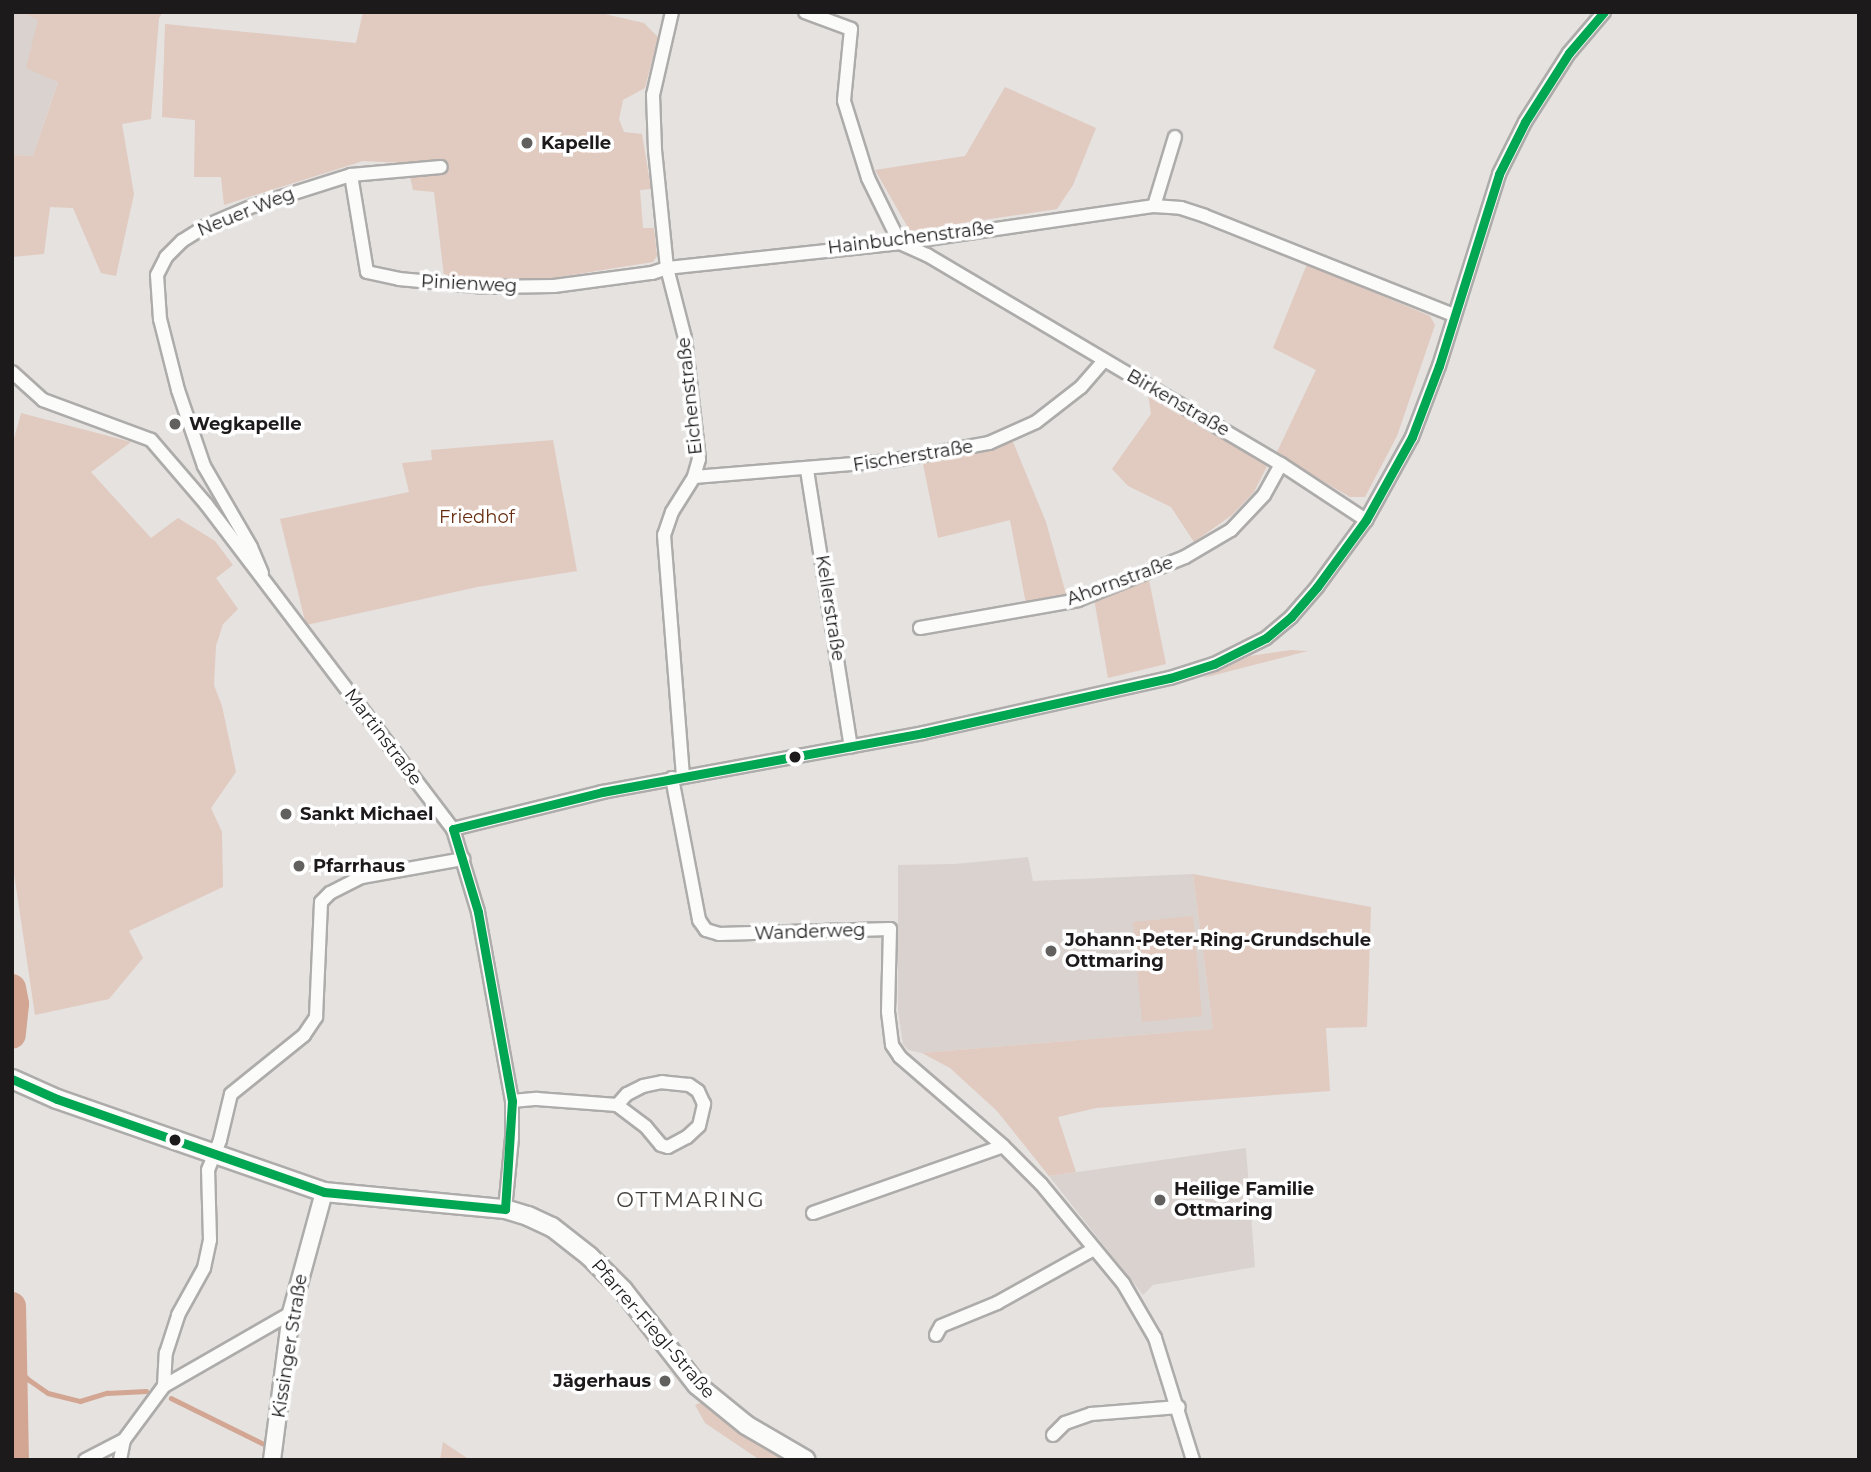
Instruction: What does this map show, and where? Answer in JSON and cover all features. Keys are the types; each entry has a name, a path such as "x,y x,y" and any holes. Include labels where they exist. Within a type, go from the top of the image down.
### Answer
{"main road":[{"name":"Pfarrer-Fiegl-Straße","path":"12,1079 57,1099 324,1192 505,1209 528,1216 572,1241 623,1290 697,1385 746,1425 806,1460"}],"street":[{"name":"Eichenstraße","path":"672,12 653,95 655,150 667,268 685,338 699,458 694,477 672,512 664,535 677,777"},
{"path":"805,12 851,29 844,101 868,178 900,243"},
{"path":"453,829 602,792 851,747 1170,678 1246,651 1291,617 1366,520 1412,437 1439,366 1499,174 1525,122 1569,53 1604,12"},
{"path":"1154,206 1175,137"},
{"name":"Neuer Weg","path":"271,592 251,547 204,466 178,390 160,319 158,275 166,257 182,241 206,226 351,175 441,167"},
{"name":"Pinienweg","path":"351,175 367,272 400,279 486,287 554,286 652,273 667,268"},
{"name":"Hainbuchenstraße","path":"667,268 900,243 1154,206 1181,208 1205,216 1454,315"},
{"name":"Birkenstraße","path":"900,243 987,290 1281,464 1366,520"},
{"name":"Fischerstraße","path":"694,477 807,470 890,461 989,443 1036,422 1081,387 1104,361"},
{"name":"Martinstraße","path":"12,372 43,400 151,440 205,504 453,829 478,912 512,1101 512,1138 505,1209"},
{"name":"Ahornstraße","path":"920,628 1077,600 1185,557 1231,530 1264,495 1281,464"},
{"name":"Kellerstraße","path":"807,470 851,747"},
{"name":"Wanderweg","path":"677,777 699,920 706,930 719,934 890,929 888,1012 892,1045 900,1057 1003,1146 1041,1184 1141,1310 1155,1338 1179,1407 1193,1460"},
{"path":"164,1386 166,1353 178,1315 204,1268 210,1240 208,1170 231,1094 304,1035 316,1017 321,902 330,893 362,877 463,859"},
{"path":"512,1101 537,1099 617,1105 646,1127 662,1145 668,1147 688,1137 699,1126 704,1104 698,1091 689,1085 662,1082 643,1086 617,1105"},
{"path":"813,1213 1003,1146"},
{"name":"Kissinger Straße","path":"272,1460 291,1313 324,1192"},
{"path":"936,1335 941,1326 997,1303 1094,1249"},
{"path":"120,1460 124,1440 164,1386 291,1313"},
{"path":"1053,1436 1065,1423 1091,1414 1179,1407"},
{"path":"85,1460 124,1440"}],"shaded area":[{"path":"12,12 22,12 38,19 58,81 33,156 12,155"},
{"name":"Johann-Peter-Ring-Grundschule Ottmaring","path":"1028,857 1033,881 1193,874 1213,1029 922,1053 908,1050 903,1044 898,1012 898,865 954,864"},
{"name":"Heilige Familie Ottmaring","path":"1246,1148 1255,1267 1153,1285 1143,1295 1049,1176"}],"green space":[{"path":"22,12 163,12 159,18 151,119 122,124 134,194 116,276 101,273 73,208 50,207 44,254 12,257 12,155 33,156 58,82 26,68 38,20"},
{"path":"363,12 596,12 644,23 658,37 645,88 623,100 619,119 624,132 642,134 651,189 640,190 643,228 654,228 657,256 653,262 553,278 483,279 444,276 434,192 413,190 407,163 363,161 224,205 221,177 194,177 195,120 162,117 165,24 356,43"},
{"path":"1005,87 1096,128 1073,185 1057,209 910,231 875,170 965,156"},
{"path":"1307,264 1430,316 1435,325 1397,436 1365,497 1350,497 1276,454 1316,370 1273,348"},
{"path":"1148,394 1267,466 1254,492 1232,515 1194,542 1171,507 1128,486 1112,469 1151,414"},
{"path":"21,413 131,442 91,472 151,538 178,518 215,541 233,565 216,578 238,609 223,624 216,646 214,685 222,706 236,772 211,808 222,832 223,887 129,931 143,958 109,999 35,1015 12,860 12,446"},
{"name":"Friedhof","path":"553,440 577,571 477,587 306,625 280,519 409,492 402,463 432,460 431,450"},
{"path":"1013,442 1046,522 1066,594 1026,604 1010,520 938,538 923,464"},
{"path":"1149,580 1166,664 1108,678 1094,599"},
{"path":"1291,650 1308,651 1203,678 1250,656"},
{"path":"1193,874 1371,907 1367,1027 1326,1028 1330,1091 1096,1108 1058,1117 1076,1172 1049,1176 997,1111 950,1068 922,1053 1213,1029"},
{"path":"1193,916 1202,1016 1142,1022 1133,922"},
{"path":"702,1402 788,1460 760,1460 705,1423 695,1405"},
{"path":"443,1442 470,1460 440,1460"}],"waterway":[{"path":"12,988 15,1004 12,1035"},
{"path":"12,1306 15,1460"},
{"path":"14,1364 28,1379 48,1393 80,1401 107,1393 146,1391"},
{"path":"171,1398 262,1443"}],"transit line":[{"path":"453,829 602,792 923,733 1170,678 1214,664 1266,638 1291,617 1317,587 1366,520 1412,437 1439,366 1499,174 1525,122 1569,53 1604,12"},
{"path":"453,829 478,912 512,1101 505,1209"},
{"path":"12,1079 57,1099 324,1192 505,1209"}],"place":[{"name":"Kapelle","path":"527,143"},
{"name":"Wegkapelle","path":"175,424"},
{"name":"Sankt Michael","path":"286,814"},
{"name":"Pfarrhaus","path":"299,866"},
{"name":"Johann-Peter-Ring-Grundschule Ottmaring","path":"1051,951"},
{"name":"Heilige Familie Ottmaring","path":"1160,1200"},
{"name":"Jägerhaus","path":"665,1381"}],"district":[{"name":"OTTMARING","path":"691,1200"}]}
